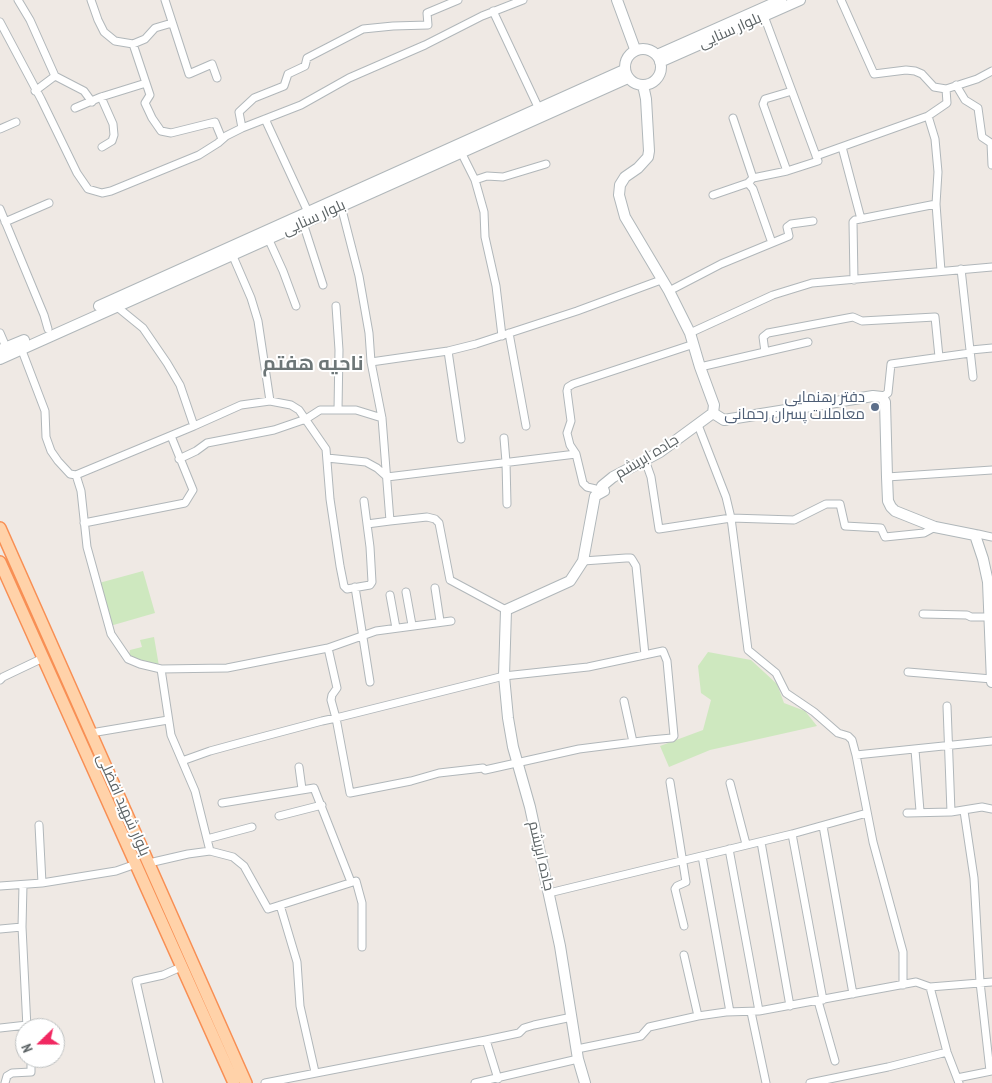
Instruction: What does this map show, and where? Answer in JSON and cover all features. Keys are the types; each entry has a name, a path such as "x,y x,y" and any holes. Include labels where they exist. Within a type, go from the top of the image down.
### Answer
{"main road":[{"path":"617,0 636,50"},
{"name":"بلوار سنایی","path":"659,59 781,0"},
{"name":"بلوار سنایی","path":"659,59 800,0"},
{"path":"636,50 650,50 659,59 660,71 656,80 644,85 635,84 626,74 624,65 628,56 636,50"},
{"name":"بلوار سنایی","path":"0,359 341,206 539,109 626,74"},
{"name":"بلوار سنایی","path":"3,349 308,212 459,149 626,74"},
{"path":"644,85 648,157 638,168 625,177 620,185 619,195 625,217 669,291 690,333 714,405 713,413 724,420 730,420 873,396 882,397 886,402 888,502 895,511 935,528 975,535 988,582 992,681"},
{"name":"جاده ابریشم","path":"585,1083 577,1054 560,946 549,893 508,718 504,676 506,610 570,581 583,561 596,496 604,491 602,486 645,460 713,413"},
{"name":"بلوار شهید افضلی","path":"0,528 149,863 182,960 234,1083"},
{"name":"بلوار شهید افضلی","path":"0,562 136,864 182,960 246,1083"},
{"path":"62,701 74,696"}],"street":[{"path":"18,0 30,20 55,76 84,91 92,102"},
{"path":"92,0 104,32 115,42 133,44 145,39 155,28 172,23"},
{"path":"165,0 189,74 212,64 217,78"},
{"path":"242,128 239,112 254,98 284,86 288,74 305,66 307,58 363,29 428,25 427,13 458,0"},
{"path":"0,22 35,91 41,99 77,173 88,189 102,192 111,191 199,155 242,128 301,105 349,78 425,46 493,11 523,0"},
{"path":"841,0 874,74 915,70 934,86 946,89 977,79 992,71"},
{"path":"493,11 539,109"},
{"path":"713,194 750,180 788,171 818,161 764,16"},
{"path":"133,44 150,95 145,102 152,118 161,131 171,133 215,122 222,139"},
{"path":"35,91 55,76"},
{"path":"75,108 101,97 146,83"},
{"path":"956,85 965,100 978,108 982,137 992,143 992,165"},
{"path":"816,156 928,116 947,103 946,89"},
{"path":"788,171 763,104 765,99 792,91"},
{"path":"101,97 113,124 114,135 112,141 102,147"},
{"path":"928,116 936,148 938,172 936,204 942,271"},
{"path":"733,118 752,189 772,243"},
{"path":"265,119 308,212"},
{"path":"0,129 16,122"},
{"path":"842,147 860,219"},
{"path":"459,149 476,180 484,212 485,237 526,426"},
{"path":"476,180 487,176 503,177 546,164"},
{"path":"6,222 49,203"},
{"path":"854,280 853,222 855,220 936,204"},
{"path":"341,206 360,276 369,334 371,362 382,418 390,521"},
{"path":"0,210 48,328"},
{"path":"669,291 721,264 789,236 787,227 791,224 813,221"},
{"path":"303,222 323,285"},
{"path":"268,238 296,306"},
{"path":"232,254 251,298 258,321 270,401"},
{"path":"690,333 773,295 812,283 992,267"},
{"path":"961,269 973,377"},
{"path":"371,362 448,351 506,335 661,280"},
{"path":"116,306 143,328 167,363 180,386 194,426"},
{"path":"336,306 339,350 338,410"},
{"path":"765,352 763,336 768,333 853,317 862,321 892,321 935,317 939,357"},
{"path":"0,333 3,349"},
{"path":"700,367 808,342"},
{"path":"604,491 588,487 583,483 576,454 570,445 567,432 571,420 568,387 694,344"},
{"path":"21,348 45,411 46,437 51,451 58,462 70,474 76,474 171,436 241,405 270,401 291,404 299,410 326,449 330,500 345,588 370,585 372,582 364,501"},
{"path":"882,397 888,393 891,364 930,360 992,348"},
{"path":"448,351 461,439"},
{"path":"179,459 207,443 274,430 306,419 320,410 356,410 382,418"},
{"path":"698,425 726,497 731,518 748,650 776,673 786,693 814,712 838,733 848,736 852,740 873,842 903,952 903,985"},
{"path":"84,523 185,503 193,490 171,436"},
{"path":"504,438 507,504"},
{"path":"327,458 366,462 377,468 387,477 576,454"},
{"path":"645,460 651,477 659,529 731,518 794,520 826,504 840,504 845,526 881,528 885,537 924,533 935,528"},
{"path":"887,478 992,470"},
{"path":"76,474 81,491 87,547 111,634 128,659 140,664 162,670 227,668 328,648 376,631 451,620"},
{"path":"367,524 427,517 435,519 439,523 450,580 506,610"},
{"path":"975,535 992,536"},
{"path":"583,561 626,558 630,558 633,561 636,566 645,655"},
{"path":"354,587 370,682"},
{"path":"435,588 440,621"},
{"path":"406,592 412,625"},
{"path":"390,595 396,628"},
{"path":"923,614 988,617"},
{"path":"182,762 210,751 243,742 336,718 504,676 561,671 660,651 664,652 671,689 674,736 672,738 579,750 485,770 483,768 439,773 411,781 350,793 336,718 332,700 332,695 337,688 328,648"},
{"path":"0,680 3,676 43,658"},
{"path":"162,670 171,735 195,792 210,851"},
{"path":"908,672 992,681"},
{"path":"624,702 633,742"},
{"path":"947,706 951,812"},
{"path":"91,733 168,720"},
{"path":"856,755 992,742"},
{"path":"915,750 920,812"},
{"path":"299,767 302,789"},
{"path":"670,782 686,882 675,889 684,926"},
{"path":"730,783 746,844"},
{"path":"222,803 313,787 316,789 351,882"},
{"path":"279,816 322,805"},
{"path":"907,813 964,811 982,807 992,810"},
{"path":"930,987 948,1052 958,1080 991,1071 980,982 974,878 964,811"},
{"path":"549,893 746,844 761,842 867,813"},
{"path":"39,825 42,883"},
{"path":"823,826 853,994"},
{"path":"207,839 252,828"},
{"path":"792,834 821,1000 835,1061"},
{"path":"761,842 790,1006"},
{"path":"729,849 766,1083"},
{"path":"149,863 210,851 233,857 244,866 268,909 356,881 362,903 362,946"},
{"path":"702,856 730,1012"},
{"path":"0,886 42,883 116,871 136,864"},
{"path":"23,885 22,927 27,1018"},
{"path":"280,905 297,962 300,1006 315,1072"},
{"path":"0,928 22,927"},
{"path":"684,955 698,1016"},
{"path":"159,1083 136,981 163,975 182,960"},
{"path":"476,1083 498,1079 641,1036 649,1027 698,1016 730,1012 755,1012 916,982 930,987 992,982"},
{"path":"265,1083 519,1033 524,1028 572,1017"},
{"path":"0,1028 15,1027"},
{"path":"486,1040 498,1079"},
{"path":"810,1083 948,1052"},
{"path":"5,1083 7,1076 12,1073 31,1072 31,1068"}],"green space":[{"path":"143,571 155,613 110,626 99,583"},
{"path":"154,637 159,666 141,662 129,656 130,650 142,647 140,640"},
{"path":"708,652 751,660 777,684 784,703 805,711 817,726 710,750 669,767 660,746 703,730 711,700 701,693 698,666"}],"place":[{"name":"دفتر رهنمایی معاملات پسران رحمانی","path":"875,407"}],"district":[{"name":"ناحیه هفتم","path":"313,364"}]}
